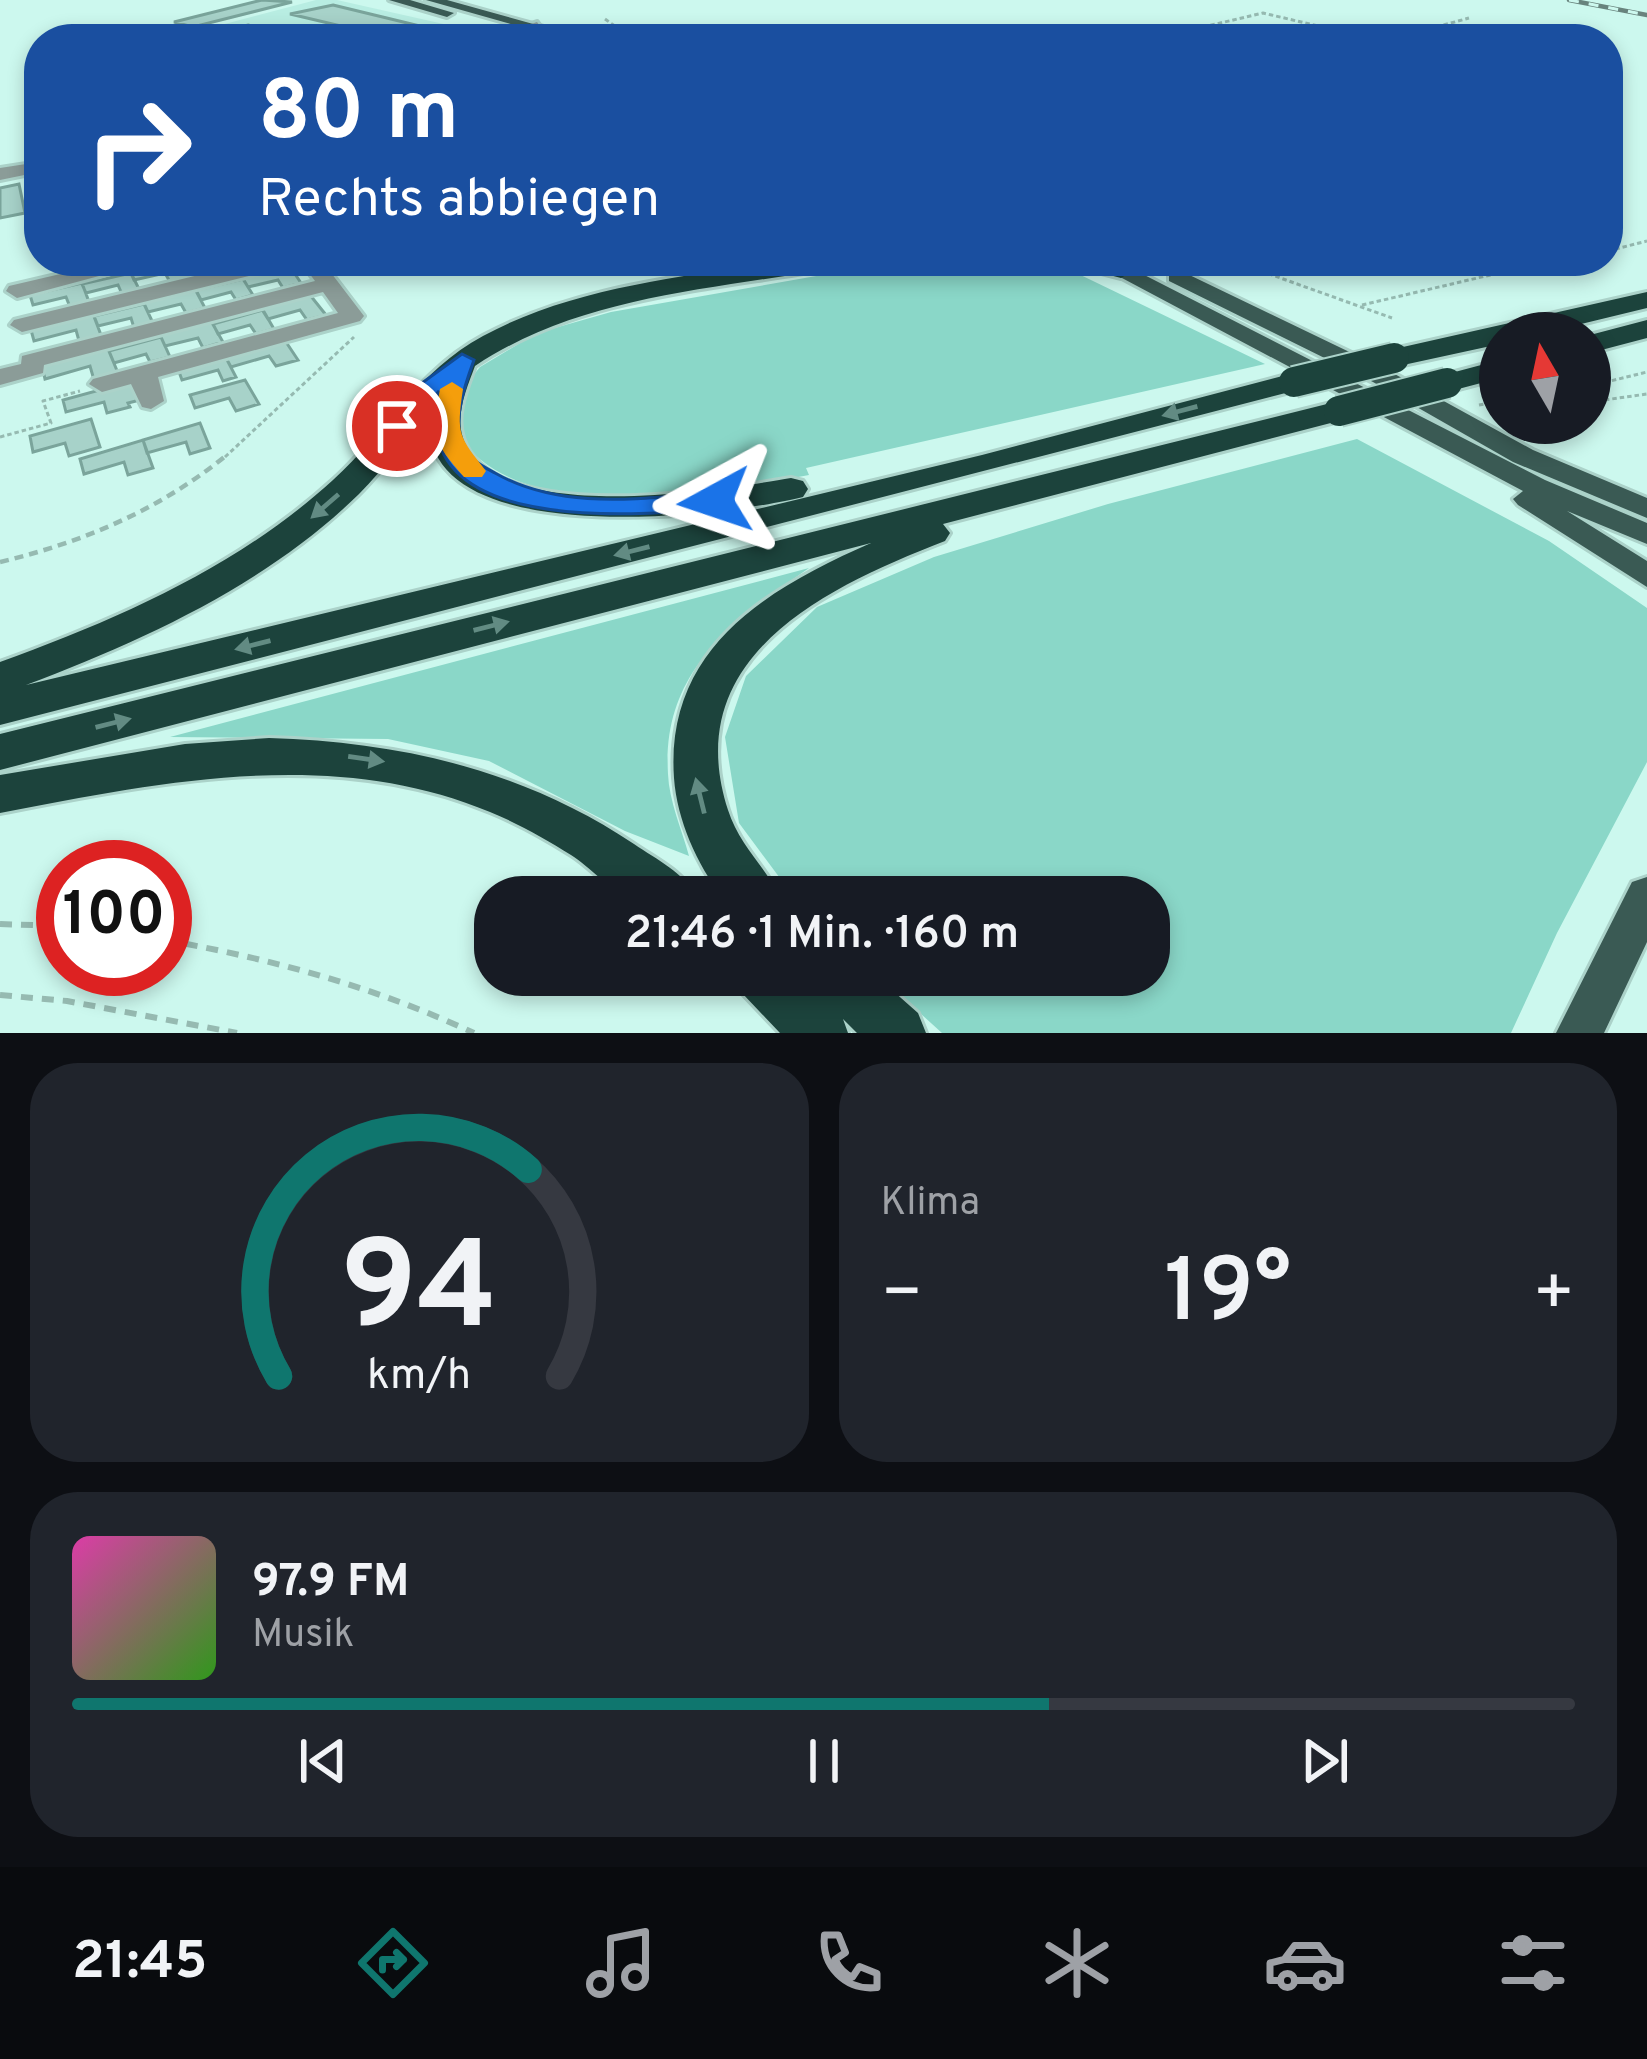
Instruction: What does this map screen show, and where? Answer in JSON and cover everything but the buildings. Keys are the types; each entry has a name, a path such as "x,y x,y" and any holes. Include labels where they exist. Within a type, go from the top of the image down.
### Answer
{"highway":[{"path":"0,678 139,623 261,554 348,485 423,393 494,340 556,315 752,276"},
{"path":"1597,312 1647,300"},
{"path":"1611,338 1647,329"},
{"path":"0,708 1479,340"},
{"path":"462,360 449,397 449,444 464,466 507,491 553,503 612,509 682,505 923,464 990,463"},
{"path":"0,752 1267,429 1344,399 1479,375"},
{"path":"732,876 707,826 694,773 698,725 713,678 739,641 795,596 899,545 963,522 1249,447 1267,429"},
{"path":"0,794 211,759 358,757 430,770 509,796 580,832 641,876"},
{"path":"782,996 820,1033"},
{"path":"858,996 898,1033"}],"main road":[{"path":"395,0 487,24"},
{"path":"432,0 509,24"},
{"path":"1142,276 1647,576"},
{"path":"1150,276 1382,377 1523,457 1647,509"},
{"path":"1344,399 1647,534"},
{"path":"1580,1033 1647,896"}],"street":[{"path":"17,291 80,276"},
{"path":"15,323 217,276"},
{"path":"102,384 352,316 323,276"},
{"path":"0,377 329,284"},
{"path":"147,372 143,381 151,401"}],"path":[{"path":"1216,24 1263,13 1310,24"},
{"path":"1447,24 1468,18"},
{"path":"604,19 611,24"},
{"path":"1270,276 1392,318"},
{"path":"1362,305 1486,276"},
{"path":"0,562 52,550 135,517 192,483 363,329 352,316"},
{"path":"1611,381 1647,372"},
{"path":"0,437 51,423 43,401 102,384"},
{"path":"1611,399 1647,394"},
{"path":"0,924 36,925"},
{"path":"192,946 310,971 433,1012 474,1033"},
{"path":"0,995 90,1004 237,1033"}],"shaded area":[{"path":"316,0 337,0 444,24 225,24"}],"green space":[{"path":"816,276 1083,276 1265,364 806,468 809,475 672,495 571,494 525,484 487,464 457,434 463,388 480,367 537,333 611,312"},
{"path":"1357,439 1549,541 1647,608 1647,762 1557,933 1511,1033 942,1033 901,996 1170,996 1170,876 778,876 739,823 725,737 746,676 817,607 934,557 1108,504"},
{"path":"809,568 729,629 690,677 677,706 669,738 668,774 689,856 625,831 489,761 388,739 170,737"}],"railway":[{"path":"1569,0 1647,15"}],"slow traffic":[{"path":"452,389 445,424 449,444 473,471"}],"route":[{"path":"397,426 423,393 462,360 449,397 445,424 449,444 464,466 507,491 553,503 612,509 715,501"}]}
